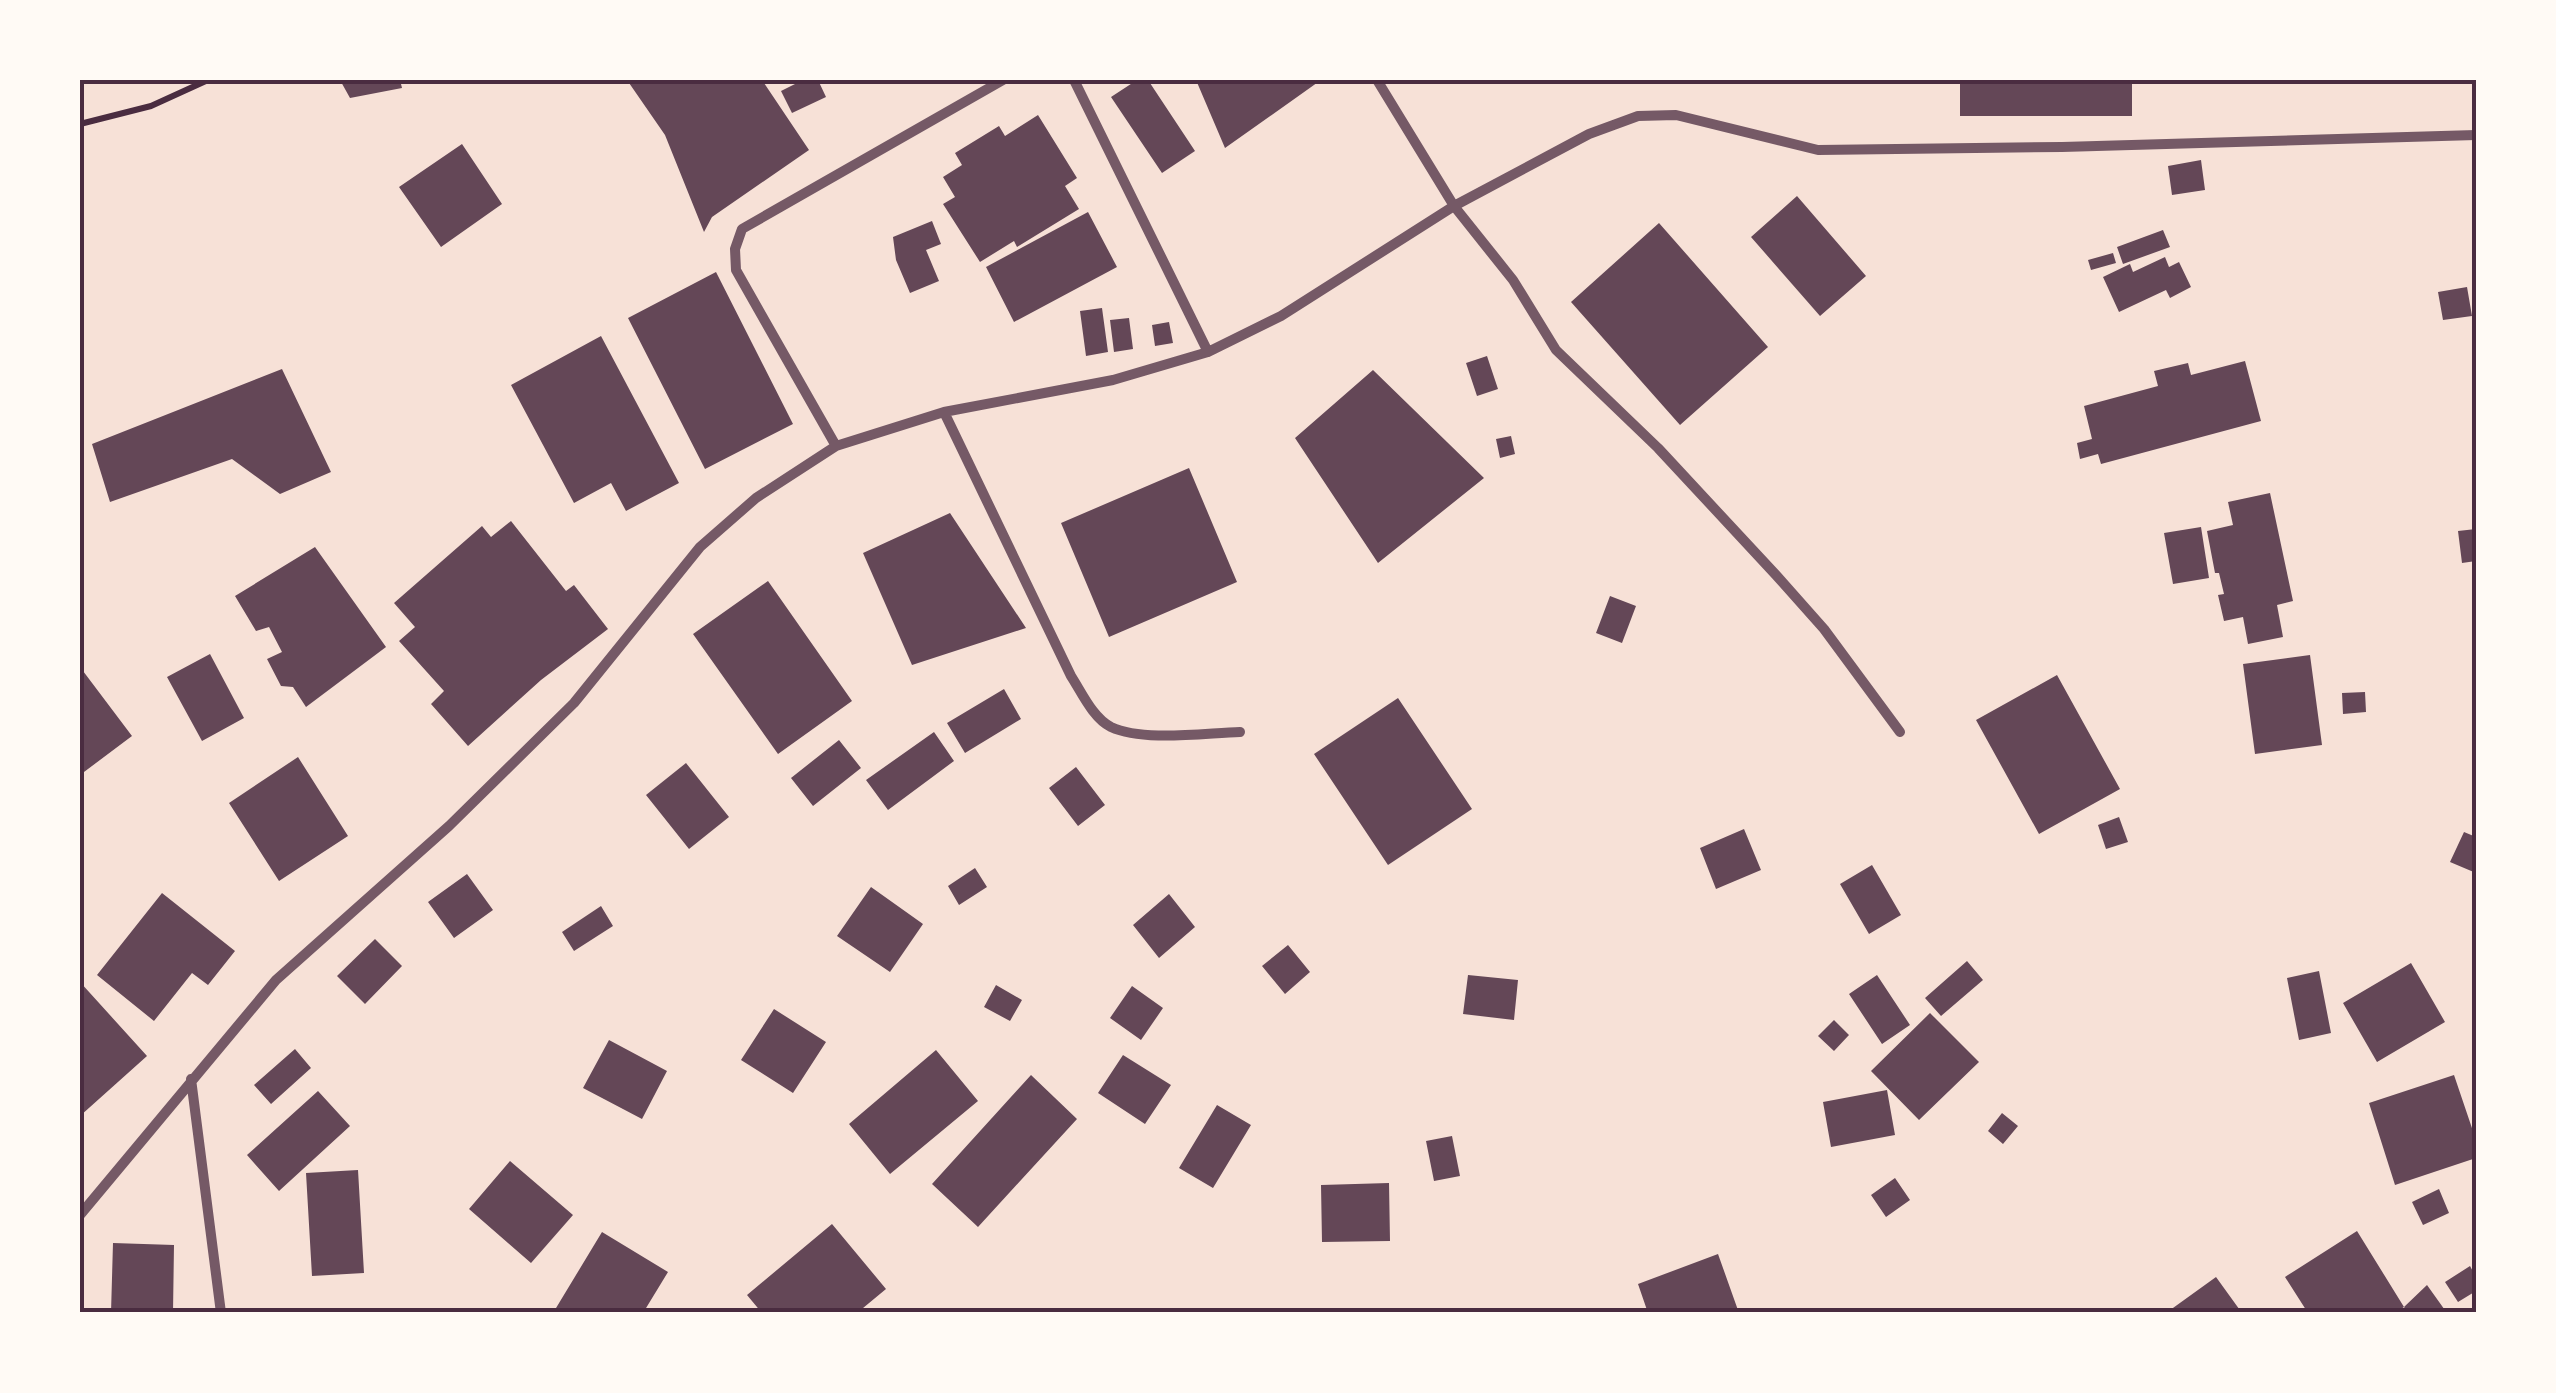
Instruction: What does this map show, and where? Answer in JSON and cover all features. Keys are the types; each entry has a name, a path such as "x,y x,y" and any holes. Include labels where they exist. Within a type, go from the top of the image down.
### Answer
{"street":[{"path":"836,446 736,270 735,249 742,229 1003,80"},
{"path":"1074,80 1208,352"},
{"path":"1378,80 1454,206 1513,280 1556,350 1658,448 1776,575 1824,629 1900,732"},
{"path":"80,1215 276,980 449,826 574,703 700,547 756,498 836,446 944,412 1113,380 1208,352 1281,316 1454,206 1588,134 1638,116 1676,115 1818,150 2062,148 2476,135"},
{"path":"944,412 1072,676 1094,712 1110,726 1143,734 1240,732"},
{"path":"191,1080 221,1313"}],"path":[{"path":"80,124 151,106 208,80"}],"building":[{"path":"340,80 400,80 402,88 350,98"},
{"path":"627,80 762,80 809,150 712,217 704,232 665,135"},
{"path":"803,80 818,80 826,97 792,113 781,91"},
{"path":"1137,80 1148,80 1195,151 1162,173 1111,97"},
{"path":"1196,80 1321,80 1225,148"},
{"path":"1960,80 2132,80 2132,116 1960,116"},
{"path":"1038,115 1077,178 1065,186 1079,209 1017,247 1014,241 980,262 943,204 955,197 943,177 962,165 955,153 999,126 1005,136"},
{"path":"462,144 502,204 441,247 399,187"},
{"path":"2201,160 2205,190 2172,195 2168,166"},
{"path":"1797,196 1866,276 1820,316 1751,237"},
{"path":"1088,212 1117,267 1014,322 986,267"},
{"path":"932,221 941,244 926,250 939,281 910,293 896,260 893,237"},
{"path":"1659,223 1768,347 1680,425 1571,302"},
{"path":"2163,230 2170,247 2123,264 2117,247"},
{"path":"2113,253 2116,263 2091,270 2088,260"},
{"path":"2165,257 2169,267 2179,262 2191,287 2170,298 2166,290 2119,312 2103,277 2130,264 2133,272"},
{"path":"716,272 793,424 705,469 628,318"},
{"path":"2467,287 2472,316 2443,320 2438,292"},
{"path":"1102,308 1108,352 1086,356 1080,311"},
{"path":"1129,318 1133,349 1114,352 1110,320"},
{"path":"1169,322 1173,343 1155,346 1152,325"},
{"path":"601,336 679,483 626,511 611,483 574,503 511,385"},
{"path":"1487,356 1498,389 1477,396 1466,363"},
{"path":"2245,361 2261,421 2101,464 2098,454 2080,459 2077,443 2092,439 2084,406 2158,386 2154,371 2188,363 2191,375"},
{"path":"282,369 331,472 280,494 232,459 110,502 92,444"},
{"path":"1373,370 1484,478 1378,563 1295,438"},
{"path":"1511,436 1515,454 1500,458 1496,439"},
{"path":"1189,468 1237,582 1109,637 1061,523"},
{"path":"2270,493 2293,601 2277,605 2283,637 2248,644 2243,617 2224,621 2218,595 2224,594 2219,573 2215,573 2207,531 2233,525 2228,502"},
{"path":"950,513 1026,628 912,665 863,553"},
{"path":"511,521 566,591 574,585 608,629 541,680 468,746 431,704 444,691 399,641 415,627 394,603 482,526 491,537"},
{"path":"2201,527 2209,578 2173,584 2164,533"},
{"path":"2476,529 2476,561 2462,563 2458,531"},
{"path":"315,547 386,647 306,707 293,687 281,686 267,659 282,652 269,627 256,631 235,596"},
{"path":"768,581 852,701 778,754 693,634"},
{"path":"1610,596 1636,606 1622,643 1596,633"},
{"path":"210,654 244,718 202,741 167,677"},
{"path":"2310,655 2322,745 2255,754 2243,664"},
{"path":"80,667 132,736 80,775"},
{"path":"2057,675 2120,789 2039,834 1976,720"},
{"path":"1004,689 1021,719 965,753 947,723"},
{"path":"2365,692 2366,712 2343,714 2342,693"},
{"path":"1398,698 1472,809 1388,865 1314,754"},
{"path":"934,732 954,761 888,810 866,780"},
{"path":"839,740 861,768 813,806 791,778"},
{"path":"298,757 348,836 279,881 229,803"},
{"path":"686,763 729,817 689,849 646,795"},
{"path":"1076,767 1105,805 1078,826 1049,788"},
{"path":"2119,817 2128,842 2106,849 2098,825"},
{"path":"1744,829 1761,870 1716,889 1700,848"},
{"path":"2464,832 2476,837 2476,873 2450,862"},
{"path":"1872,865 1901,915 1869,934 1840,884"},
{"path":"975,868 987,887 959,905 948,886"},
{"path":"467,874 493,910 454,938 428,902"},
{"path":"871,887 923,924 890,972 837,936"},
{"path":"162,893 235,951 208,985 192,973 154,1021 97,975"},
{"path":"1169,894 1195,927 1159,958 1133,925"},
{"path":"601,906 613,926 574,951 562,932"},
{"path":"375,939 402,966 365,1004 337,976"},
{"path":"1288,945 1310,972 1285,994 1262,966"},
{"path":"1967,961 1983,980 1941,1016 1925,998"},
{"path":"2411,963 2445,1022 2377,1062 2343,1003"},
{"path":"2319,971 2331,1033 2299,1040 2287,978"},
{"path":"1468,975 1518,980 1514,1020 1463,1014"},
{"path":"1877,975 1910,1025 1882,1044 1849,994"},
{"path":"80,982 147,1056 80,1116"},
{"path":"996,985 1022,1000 1010,1021 984,1007"},
{"path":"1132,986 1163,1008 1141,1040 1110,1018"},
{"path":"774,1009 826,1042 793,1093 741,1060"},
{"path":"1930,1013 1979,1062 1919,1120 1871,1071"},
{"path":"1834,1020 1849,1035 1834,1051 1818,1036"},
{"path":"609,1040 667,1071 642,1119 583,1088"},
{"path":"295,1049 311,1068 271,1104 254,1085"},
{"path":"936,1050 978,1101 890,1174 849,1124"},
{"path":"1123,1055 1171,1085 1145,1124 1098,1093"},
{"path":"1031,1075 1077,1119 978,1227 932,1184"},
{"path":"2454,1075 2476,1140 2476,1158 2395,1185 2369,1103"},
{"path":"1887,1090 1895,1135 1831,1147 1823,1102"},
{"path":"318,1091 350,1126 279,1191 247,1155"},
{"path":"1217,1105 1251,1125 1213,1188 1179,1168"},
{"path":"2002,1113 2018,1126 2003,1144 1988,1131"},
{"path":"1452,1136 1460,1176 1434,1181 1426,1141"},
{"path":"510,1161 573,1215 531,1263 469,1209"},
{"path":"358,1170 364,1273 312,1276 306,1173"},
{"path":"1895,1178 1910,1200 1886,1217 1871,1195"},
{"path":"1389,1183 1390,1241 1322,1242 1321,1185"},
{"path":"2439,1189 2449,1213 2423,1225 2412,1202"},
{"path":"832,1224 886,1289 857,1313 762,1313 747,1295"},
{"path":"2357,1231 2404,1307 2395,1313 2308,1313 2285,1277"},
{"path":"602,1232 668,1272 643,1313 553,1313"},
{"path":"113,1243 174,1245 173,1313 111,1313"},
{"path":"1718,1254 1739,1313 1648,1313 1638,1284"},
{"path":"2470,1266 2476,1277 2476,1291 2458,1302 2445,1282"},
{"path":"2216,1277 2242,1313 2166,1313"},
{"path":"2427,1285 2447,1313 2408,1313 2404,1307"}]}
